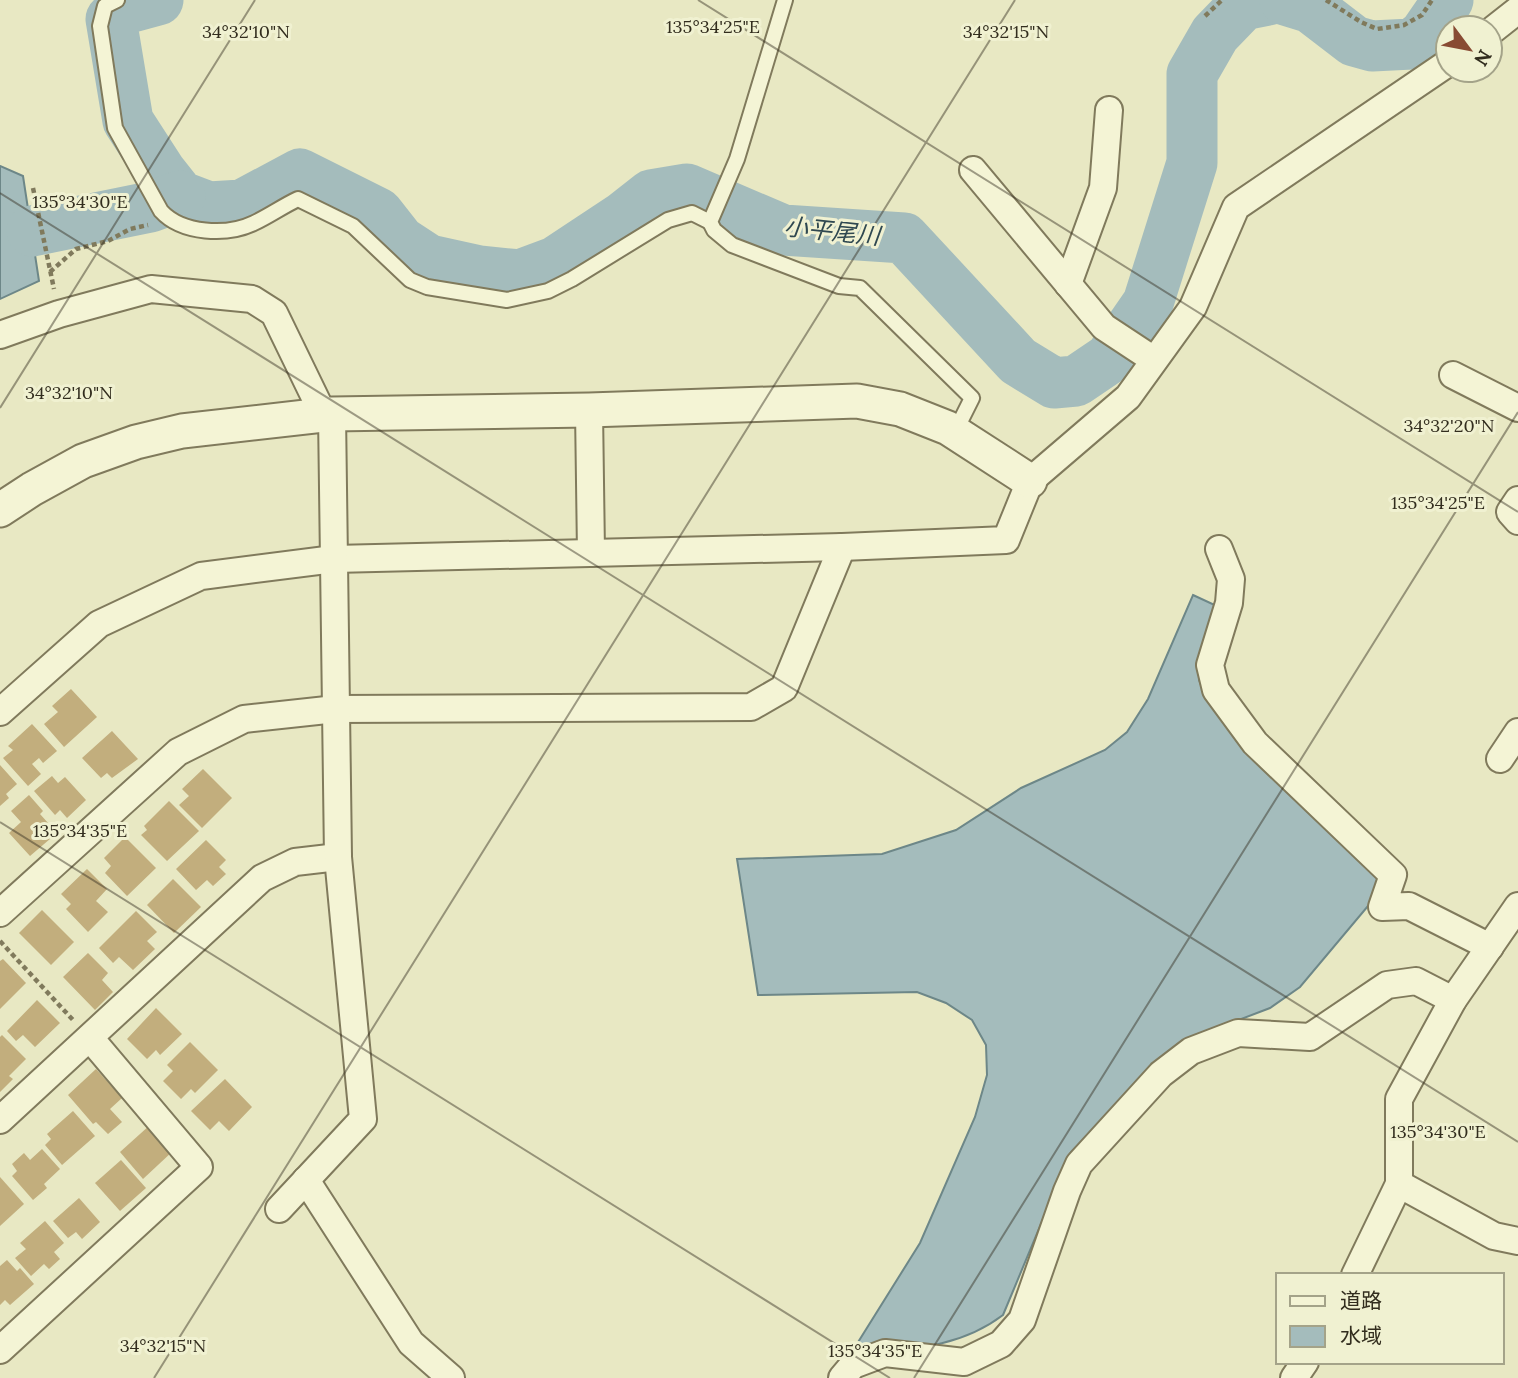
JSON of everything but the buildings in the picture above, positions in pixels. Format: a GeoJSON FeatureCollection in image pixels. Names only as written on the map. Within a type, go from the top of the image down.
{"type":"FeatureCollection","features":[{"type":"Feature","properties":{"kind":"street"},"geometry":{"type":"LineString","coordinates":[[1504,21],[1518,10]]}},
{"type":"Feature","properties":{"kind":"street"},"geometry":{"type":"LineString","coordinates":[[0,712],[99,624],[201,576],[334,559],[842,547],[1006,540],[1030,481],[1128,397],[1193,307],[1236,207],[1434,73]]}},
{"type":"Feature","properties":{"kind":"street"},"geometry":{"type":"LineString","coordinates":[[1068,284],[1104,188],[1109,110]]}},
{"type":"Feature","properties":{"kind":"street"},"geometry":{"type":"LineString","coordinates":[[973,170],[1104,327],[1153,360]]}},
{"type":"Feature","properties":{"kind":"street"},"geometry":{"type":"LineString","coordinates":[[0,335],[59,314],[151,289],[252,299],[274,313],[328,415],[334,559],[338,857],[363,1119],[279,1209]]}},
{"type":"Feature","properties":{"kind":"street"},"geometry":{"type":"LineString","coordinates":[[1454,375],[1518,408]]}},
{"type":"Feature","properties":{"kind":"street"},"geometry":{"type":"LineString","coordinates":[[0,510],[83,461],[136,442],[182,430],[328,415],[856,401],[900,409],[955,432],[1030,481]]}},
{"type":"Feature","properties":{"kind":"street"},"geometry":{"type":"LineString","coordinates":[[589,410],[591,553]]}},
{"type":"Feature","properties":{"kind":"street"},"geometry":{"type":"LineString","coordinates":[[1518,500],[1510,512],[1518,522]]}},
{"type":"Feature","properties":{"kind":"street"},"geometry":{"type":"LineString","coordinates":[[0,913],[178,752],[244,719],[336,709],[751,707],[784,688],[842,547]]}},
{"type":"Feature","properties":{"kind":"street"},"geometry":{"type":"LineString","coordinates":[[1219,549],[1231,579],[1229,603],[1210,665],[1216,690],[1255,743],[1393,875],[1382,907],[1409,906],[1490,947]]}},
{"type":"Feature","properties":{"kind":"street"},"geometry":{"type":"LineString","coordinates":[[1500,759],[1518,732]]}},
{"type":"Feature","properties":{"kind":"street"},"geometry":{"type":"LineString","coordinates":[[0,1120],[262,878],[295,862],[338,857]]}},
{"type":"Feature","properties":{"kind":"street"},"geometry":{"type":"LineString","coordinates":[[1356,1273],[1399,1184],[1399,1099],[1453,1000],[1517,911]]}},
{"type":"Feature","properties":{"kind":"street"},"geometry":{"type":"LineString","coordinates":[[842,1378],[853,1365],[885,1353],[964,1362],[1001,1344],[1022,1320],[1079,1164],[1161,1074],[1191,1051],[1238,1032],[1310,1037],[1387,985],[1416,981],[1453,1000]]}},
{"type":"Feature","properties":{"kind":"street"},"geometry":{"type":"LineString","coordinates":[[0,1350],[199,1167],[90,1038]]}},
{"type":"Feature","properties":{"kind":"street"},"geometry":{"type":"LineString","coordinates":[[306,1180],[411,1343],[451,1378]]}},
{"type":"Feature","properties":{"kind":"street"},"geometry":{"type":"LineString","coordinates":[[1399,1184],[1494,1236],[1518,1241]]}},
{"type":"Feature","properties":{"kind":"lane"},"geometry":{"type":"LineString","coordinates":[[117,0],[105,6],[100,26],[115,128],[166,216],[190,229],[227,230],[253,224],[298,200],[353,226],[410,280],[427,287],[507,300],[548,290],[572,279],[668,220],[692,213],[712,219]]}},
{"type":"Feature","properties":{"kind":"lane"},"geometry":{"type":"LineString","coordinates":[[785,0],[737,159],[712,219],[715,230],[732,244],[839,286],[860,288],[972,398],[955,432]]}},
{"type":"Feature","properties":{"kind":"path"},"geometry":{"type":"LineString","coordinates":[[1205,16],[1223,0]]}},
{"type":"Feature","properties":{"kind":"path"},"geometry":{"type":"LineString","coordinates":[[1326,0],[1377,29],[1404,25],[1422,15],[1432,0]]}},
{"type":"Feature","properties":{"kind":"path"},"geometry":{"type":"LineString","coordinates":[[33,188],[50,271],[76,250],[108,241],[130,229],[166,216]]}},
{"type":"Feature","properties":{"kind":"path"},"geometry":{"type":"LineString","coordinates":[[0,941],[90,1038]]}},
{"type":"Feature","properties":{"kind":"water"},"geometry":{"type":"Polygon","coordinates":[[[0,166],[23,176],[39,281],[0,299],[0,166]]]}},
{"type":"Feature","properties":{"kind":"water"},"geometry":{"type":"Polygon","coordinates":[[[1193,595],[1219,607],[1205,649],[1199,680],[1207,700],[1389,881],[1300,987],[1270,1008],[1236,1021],[1163,1058],[1071,1152],[1003,1315],[967,1335],[930,1346],[850,1355],[920,1243],[975,1117],[987,1075],[986,1045],[972,1020],[946,1003],[917,992],[758,995],[737,859],[882,854],[956,830],[1021,788],[1105,750],[1127,732],[1148,699],[1193,595]]]}},
{"type":"Feature","properties":{"kind":"waterway","name":"小平尾川"},"geometry":{"type":"LineString","coordinates":[[158,0],[125,9],[111,19],[128,121],[180,196],[209,207],[242,205],[300,174],[378,213],[400,241],[429,260],[479,271],[520,275],[555,262],[651,195],[687,189],[783,230],[904,238],[1018,361],[1054,383],[1076,381],[1110,358],[1148,303],[1192,163],[1192,74],[1215,34],[1243,5],[1268,0]]}},
{"type":"Feature","properties":{"kind":"waterway","name":"小平尾川"},"geometry":{"type":"LineString","coordinates":[[1285,0],[1311,8],[1354,41],[1372,46],[1412,44],[1424,35],[1448,0]]}},
{"type":"Feature","properties":{"kind":"waterway"},"geometry":{"type":"LineString","coordinates":[[32,231],[150,207],[180,196]]}}]}
